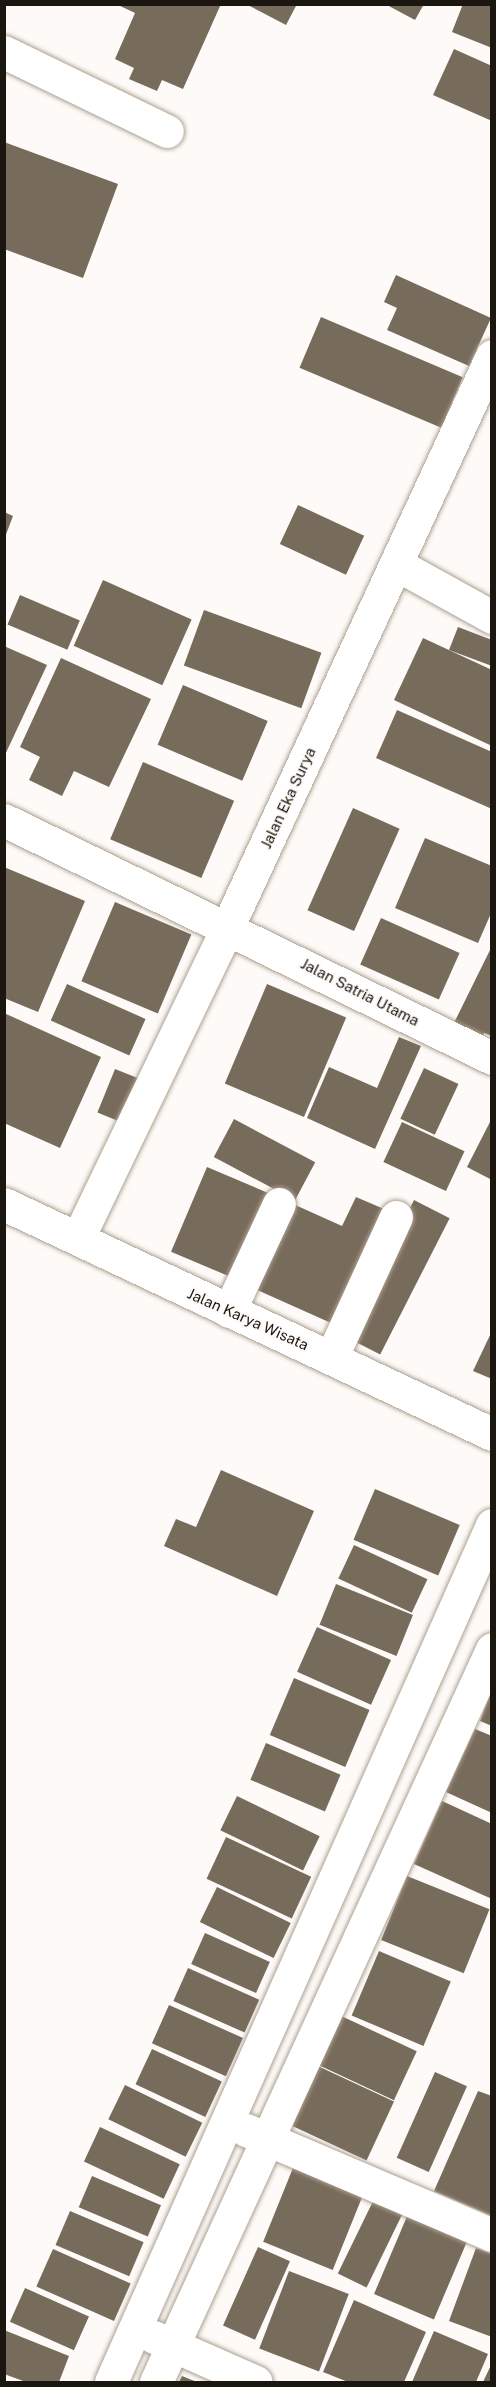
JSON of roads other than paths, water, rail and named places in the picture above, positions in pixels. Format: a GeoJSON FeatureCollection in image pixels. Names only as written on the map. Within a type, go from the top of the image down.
{"type":"FeatureCollection","features":[{"type":"Feature","properties":{"kind":"street"},"geometry":{"type":"LineString","coordinates":[[4,52],[167,131]]}},
{"type":"Feature","properties":{"kind":"street","name":"Jalan Eka Surya"},"geometry":{"type":"LineString","coordinates":[[78,1238],[228,926],[492,356]]}},
{"type":"Feature","properties":{"kind":"street"},"geometry":{"type":"LineString","coordinates":[[396,564],[492,617]]}},
{"type":"Feature","properties":{"kind":"street","name":"Jalan Satria Utama"},"geometry":{"type":"LineString","coordinates":[[4,820],[228,926],[492,1058]]}},
{"type":"Feature","properties":{"kind":"street","name":"Jalan Karya Wisata"},"geometry":{"type":"LineString","coordinates":[[4,1204],[230,1311],[332,1356],[492,1434]]}},
{"type":"Feature","properties":{"kind":"street"},"geometry":{"type":"LineString","coordinates":[[230,1311],[279,1204]]}},
{"type":"Feature","properties":{"kind":"street"},"geometry":{"type":"LineString","coordinates":[[332,1356],[396,1217]]}},
{"type":"Feature","properties":{"kind":"street"},"geometry":{"type":"LineString","coordinates":[[111,2382],[492,1525]]}},
{"type":"Feature","properties":{"kind":"street"},"geometry":{"type":"LineString","coordinates":[[156,2382],[492,1650]]}},
{"type":"Feature","properties":{"kind":"street"},"geometry":{"type":"LineString","coordinates":[[228,2122],[492,2235]]}},
{"type":"Feature","properties":{"kind":"street"},"geometry":{"type":"LineString","coordinates":[[136,2329],[256,2382]]}}]}
